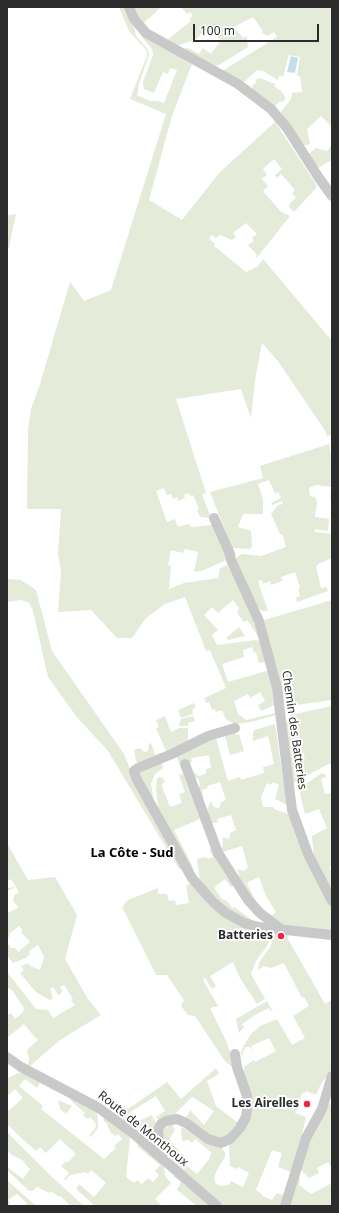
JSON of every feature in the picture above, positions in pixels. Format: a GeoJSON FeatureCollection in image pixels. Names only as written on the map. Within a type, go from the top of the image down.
{"type":"FeatureCollection","features":[{"type":"Feature","properties":{"kind":"street"},"geometry":{"type":"LineString","coordinates":[[129,7],[136,23],[146,33],[238,84],[271,109],[287,128],[318,178],[332,196]]}},
{"type":"Feature","properties":{"kind":"street","name":"Chemin des Batteries"},"geometry":{"type":"LineString","coordinates":[[214,518],[230,554],[231,560],[259,620],[277,688],[292,810],[308,854],[332,901]]}},
{"type":"Feature","properties":{"kind":"street"},"geometry":{"type":"LineString","coordinates":[[235,728],[208,736],[134,771],[136,778],[192,878],[209,898],[226,912],[244,923],[258,927],[332,935]]}},
{"type":"Feature","properties":{"kind":"street"},"geometry":{"type":"LineString","coordinates":[[185,764],[218,853],[248,900],[282,930]]}},
{"type":"Feature","properties":{"kind":"street"},"geometry":{"type":"LineString","coordinates":[[162,1159],[158,1130],[161,1124],[166,1121],[176,1119],[186,1123],[208,1139],[222,1143],[230,1139],[240,1128],[246,1117],[248,1104],[247,1096],[235,1061],[235,1054]]}},
{"type":"Feature","properties":{"kind":"street","name":"Route de Monthoux"},"geometry":{"type":"LineString","coordinates":[[7,1057],[21,1067],[99,1108],[162,1159],[216,1206]]}},
{"type":"Feature","properties":{"kind":"street"},"geometry":{"type":"LineString","coordinates":[[284,1206],[306,1138],[322,1109],[332,1076]]}},
{"type":"Feature","properties":{"kind":"green space"},"geometry":{"type":"Polygon","coordinates":[[[119,7],[125,7],[136,36],[148,50],[149,55],[139,83],[137,95],[150,101],[164,103],[177,70],[170,68],[168,74],[163,72],[154,93],[144,89],[143,82],[153,55],[152,49],[142,37],[140,32],[192,64],[172,116],[149,200],[182,220],[220,172],[275,122],[316,184],[316,188],[294,212],[289,207],[290,203],[296,198],[292,193],[295,190],[281,174],[277,178],[275,175],[282,169],[274,159],[263,169],[267,175],[262,179],[268,186],[263,191],[281,212],[290,216],[255,260],[257,255],[248,245],[254,241],[252,238],[257,234],[246,223],[233,233],[236,237],[232,240],[220,235],[216,238],[212,235],[209,238],[215,244],[214,246],[246,272],[257,267],[263,259],[332,341],[332,435],[327,436],[326,432],[278,361],[262,343],[255,380],[251,418],[241,389],[176,399],[206,493],[202,494],[211,518],[200,517],[197,510],[199,509],[193,495],[190,496],[189,493],[184,495],[185,498],[178,501],[177,497],[173,499],[171,494],[167,495],[164,488],[156,491],[167,522],[175,519],[178,527],[189,524],[191,527],[212,525],[227,556],[225,561],[201,571],[194,572],[198,552],[185,549],[183,553],[171,550],[168,565],[171,566],[169,589],[184,583],[218,578],[220,568],[227,565],[247,597],[258,636],[247,620],[244,622],[237,613],[239,608],[233,600],[218,613],[212,607],[204,615],[218,630],[212,635],[217,645],[256,640],[262,642],[266,662],[259,663],[256,652],[254,653],[252,647],[243,650],[244,657],[222,664],[228,682],[270,670],[274,705],[261,711],[258,705],[265,701],[260,692],[250,698],[248,694],[234,701],[238,714],[246,720],[276,713],[276,715],[251,722],[234,724],[226,719],[222,710],[216,712],[215,709],[212,710],[209,702],[206,703],[204,698],[226,688],[210,650],[206,651],[185,597],[165,604],[146,618],[132,638],[117,638],[91,610],[58,612],[61,572],[58,554],[61,509],[27,509],[28,430],[31,409],[40,384],[70,282],[84,301],[111,290],[166,114],[130,99],[147,56],[147,51],[129,31],[119,7]]]}},
{"type":"Feature","properties":{"kind":"green space"},"geometry":{"type":"Polygon","coordinates":[[[133,7],[161,7],[142,25],[133,7]]]}},
{"type":"Feature","properties":{"kind":"green space"},"geometry":{"type":"Polygon","coordinates":[[[181,7],[332,7],[332,127],[321,116],[307,129],[310,144],[302,146],[280,113],[291,99],[292,93],[302,92],[300,76],[297,75],[300,57],[289,55],[283,77],[280,75],[278,80],[263,71],[257,70],[245,81],[240,83],[222,71],[277,37],[274,32],[267,36],[261,32],[263,31],[253,17],[234,27],[243,38],[247,36],[248,47],[215,66],[181,49],[188,48],[199,54],[203,48],[211,54],[221,40],[206,28],[197,39],[176,46],[166,41],[191,21],[190,18],[193,16],[190,12],[187,14],[181,7]]]}},
{"type":"Feature","properties":{"kind":"green space"},"geometry":{"type":"Polygon","coordinates":[[[260,78],[275,84],[274,86],[282,92],[286,99],[282,102],[280,101],[273,108],[253,91],[252,86],[257,82],[255,80],[260,78]]]}},
{"type":"Feature","properties":{"kind":"green space"},"geometry":{"type":"Polygon","coordinates":[[[332,145],[332,160],[316,169],[308,155],[316,148],[327,151],[332,145]]]}},
{"type":"Feature","properties":{"kind":"green space"},"geometry":{"type":"Polygon","coordinates":[[[16,214],[9,247],[7,250],[7,215],[16,214]]]}},
{"type":"Feature","properties":{"kind":"green space"},"geometry":{"type":"Polygon","coordinates":[[[329,444],[332,465],[332,499],[330,499],[331,487],[316,485],[309,488],[310,496],[315,497],[317,501],[315,517],[329,519],[328,531],[315,529],[315,532],[332,534],[332,558],[318,564],[316,567],[321,588],[326,587],[328,591],[297,602],[296,597],[300,596],[298,589],[300,588],[295,572],[281,577],[282,581],[271,585],[270,581],[263,584],[262,580],[258,581],[268,611],[262,611],[256,606],[234,562],[238,556],[243,554],[261,556],[286,547],[283,535],[280,534],[271,514],[278,505],[283,504],[282,501],[272,505],[271,503],[281,498],[278,492],[275,494],[269,480],[258,484],[263,499],[263,514],[243,514],[238,527],[251,531],[252,546],[250,549],[232,548],[210,492],[263,478],[260,466],[329,444]]]}},
{"type":"Feature","properties":{"kind":"green space"},"geometry":{"type":"Polygon","coordinates":[[[7,579],[21,580],[36,590],[52,651],[124,754],[134,779],[184,868],[179,869],[108,751],[76,716],[48,677],[33,611],[29,603],[21,600],[7,602],[7,579]]]}},
{"type":"Feature","properties":{"kind":"green space"},"geometry":{"type":"Polygon","coordinates":[[[332,600],[332,700],[290,706],[290,703],[282,700],[264,620],[332,600]]]}},
{"type":"Feature","properties":{"kind":"green space"},"geometry":{"type":"Polygon","coordinates":[[[239,627],[245,636],[228,640],[226,638],[239,627]]]}},
{"type":"Feature","properties":{"kind":"green space"},"geometry":{"type":"Polygon","coordinates":[[[194,703],[196,707],[192,710],[193,714],[181,718],[178,710],[194,703]]]}},
{"type":"Feature","properties":{"kind":"green space"},"geometry":{"type":"Polygon","coordinates":[[[332,706],[332,766],[330,763],[292,784],[286,723],[291,715],[332,706]]]}},
{"type":"Feature","properties":{"kind":"green space"},"geometry":{"type":"Polygon","coordinates":[[[165,716],[171,732],[179,728],[188,728],[188,740],[197,738],[139,764],[136,761],[134,750],[140,748],[144,752],[148,751],[149,744],[151,743],[155,755],[166,751],[156,728],[159,727],[156,720],[165,716]]]}},
{"type":"Feature","properties":{"kind":"green space"},"geometry":{"type":"Polygon","coordinates":[[[193,716],[195,721],[188,723],[188,726],[179,726],[181,719],[193,716]]]}},
{"type":"Feature","properties":{"kind":"green space"},"geometry":{"type":"Polygon","coordinates":[[[275,724],[287,805],[275,799],[279,785],[273,782],[271,785],[267,783],[261,797],[263,807],[273,807],[276,810],[289,814],[332,906],[332,933],[286,928],[270,917],[276,912],[266,896],[259,877],[248,882],[247,884],[259,907],[243,886],[237,869],[244,871],[248,867],[242,846],[223,852],[222,850],[223,837],[229,839],[230,833],[236,830],[231,815],[217,819],[218,822],[210,824],[207,810],[211,801],[213,806],[217,808],[220,807],[221,802],[226,800],[220,782],[207,786],[208,788],[202,790],[204,806],[197,792],[200,784],[198,778],[194,777],[193,772],[199,776],[206,774],[206,769],[211,768],[209,755],[191,758],[192,762],[180,765],[176,755],[199,743],[235,731],[236,735],[239,734],[244,751],[230,755],[225,736],[216,738],[228,781],[240,777],[241,780],[264,773],[263,767],[274,764],[268,736],[253,741],[253,734],[254,730],[275,724]]]}},
{"type":"Feature","properties":{"kind":"green space"},"geometry":{"type":"Polygon","coordinates":[[[161,761],[163,768],[155,774],[151,784],[155,807],[138,772],[161,761]]]}},
{"type":"Feature","properties":{"kind":"green space"},"geometry":{"type":"Polygon","coordinates":[[[322,773],[327,776],[321,779],[325,794],[332,793],[332,865],[329,867],[332,873],[332,897],[314,860],[312,836],[327,828],[319,809],[305,814],[300,794],[304,785],[322,773]]]}},
{"type":"Feature","properties":{"kind":"green space"},"geometry":{"type":"Polygon","coordinates":[[[183,774],[200,819],[174,830],[192,865],[194,873],[159,813],[156,790],[157,779],[159,777],[163,778],[165,782],[162,784],[163,789],[170,807],[182,803],[179,794],[185,792],[179,775],[183,774]]]}},
{"type":"Feature","properties":{"kind":"green space"},"geometry":{"type":"Polygon","coordinates":[[[7,843],[28,880],[55,877],[77,915],[65,959],[88,999],[101,1015],[60,1040],[30,1066],[28,1065],[29,1058],[27,1050],[38,1040],[24,1024],[7,1038],[7,1016],[11,1013],[15,1019],[23,1012],[24,1008],[12,990],[9,988],[7,990],[7,972],[36,1009],[48,1010],[53,1018],[75,1005],[64,985],[60,987],[63,992],[58,995],[53,987],[50,989],[53,998],[50,1000],[36,992],[20,973],[24,970],[21,966],[28,963],[30,966],[40,970],[44,957],[38,945],[29,951],[30,954],[26,958],[13,963],[7,955],[8,944],[11,948],[15,948],[18,952],[30,942],[21,932],[23,931],[19,926],[9,934],[10,936],[7,938],[7,913],[18,908],[13,900],[15,894],[19,893],[11,879],[7,881],[7,843]]]}},
{"type":"Feature","properties":{"kind":"green space"},"geometry":{"type":"Polygon","coordinates":[[[212,848],[234,885],[231,887],[225,879],[215,887],[222,899],[227,901],[232,908],[234,907],[252,920],[269,924],[255,924],[225,908],[200,881],[197,859],[206,857],[208,859],[213,857],[209,849],[212,848]]]}},
{"type":"Feature","properties":{"kind":"green space"},"geometry":{"type":"Polygon","coordinates":[[[192,882],[250,929],[247,931],[247,934],[255,935],[258,930],[273,932],[267,946],[256,961],[251,974],[265,999],[257,1004],[240,978],[233,962],[210,976],[216,986],[212,989],[205,978],[203,980],[218,1006],[210,1008],[231,1054],[232,1067],[224,1060],[195,1016],[188,1015],[181,1006],[184,1000],[167,975],[156,975],[122,907],[128,900],[158,888],[158,894],[167,894],[169,901],[175,900],[176,905],[189,903],[186,886],[192,882]]]}},
{"type":"Feature","properties":{"kind":"green space"},"geometry":{"type":"Polygon","coordinates":[[[16,887],[7,891],[7,888],[16,887]]]}},
{"type":"Feature","properties":{"kind":"green space"},"geometry":{"type":"Polygon","coordinates":[[[276,932],[288,933],[288,939],[325,1004],[332,1000],[332,1069],[320,1086],[316,1095],[306,1091],[305,1093],[302,1093],[295,1113],[306,1117],[302,1134],[304,1135],[291,1172],[278,1167],[282,1153],[272,1150],[256,1190],[262,1194],[262,1196],[272,1200],[277,1193],[283,1195],[287,1185],[297,1176],[300,1178],[299,1185],[311,1194],[332,1183],[332,1206],[222,1206],[170,1161],[175,1154],[171,1151],[169,1154],[163,1144],[163,1130],[172,1124],[175,1130],[170,1138],[170,1141],[179,1151],[177,1158],[197,1174],[210,1158],[209,1157],[212,1153],[195,1139],[192,1143],[189,1140],[182,1141],[182,1127],[205,1143],[222,1147],[226,1155],[214,1178],[216,1184],[220,1186],[229,1185],[231,1181],[243,1187],[249,1173],[238,1167],[237,1169],[230,1166],[229,1145],[246,1126],[244,1067],[254,1060],[255,1062],[276,1051],[269,1038],[251,1046],[252,1050],[249,1047],[246,1047],[243,1051],[242,1058],[241,1052],[251,1034],[260,1026],[277,1019],[292,1045],[305,1038],[293,1016],[309,1006],[304,997],[302,998],[284,963],[271,968],[264,966],[258,970],[259,963],[270,947],[276,932]]]}},
{"type":"Feature","properties":{"kind":"green space"},"geometry":{"type":"Polygon","coordinates":[[[267,1001],[272,1010],[270,1011],[269,1008],[242,1024],[244,1027],[239,1033],[236,1019],[267,1001]]]}},
{"type":"Feature","properties":{"kind":"green space"},"geometry":{"type":"Polygon","coordinates":[[[216,1068],[219,1074],[207,1081],[216,1106],[238,1123],[224,1138],[215,1139],[186,1118],[190,1110],[204,1125],[214,1111],[192,1097],[174,1115],[160,1121],[156,1117],[165,1111],[156,1096],[130,1112],[135,1121],[129,1127],[115,1116],[167,1082],[181,1099],[216,1068]]]}},
{"type":"Feature","properties":{"kind":"green space"},"geometry":{"type":"Polygon","coordinates":[[[25,1072],[40,1081],[39,1085],[37,1088],[25,1079],[19,1086],[43,1106],[41,1109],[104,1159],[116,1148],[114,1146],[122,1139],[118,1134],[116,1136],[110,1132],[107,1124],[103,1120],[105,1117],[130,1138],[126,1177],[134,1183],[137,1180],[142,1184],[148,1178],[153,1182],[159,1175],[155,1171],[160,1165],[137,1146],[138,1144],[164,1165],[165,1176],[171,1183],[155,1199],[162,1206],[95,1206],[76,1189],[79,1184],[94,1197],[106,1183],[91,1170],[88,1174],[85,1172],[70,1175],[66,1180],[64,1179],[69,1173],[61,1166],[66,1161],[68,1162],[76,1154],[60,1139],[46,1153],[40,1147],[36,1151],[18,1135],[7,1124],[7,1112],[23,1098],[15,1089],[7,1096],[7,1079],[18,1073],[25,1072]]]}},
{"type":"Feature","properties":{"kind":"green space"},"geometry":{"type":"Polygon","coordinates":[[[71,1098],[97,1111],[98,1128],[91,1137],[89,1136],[96,1127],[95,1122],[90,1117],[88,1119],[83,1116],[85,1113],[70,1100],[71,1098]]]}},
{"type":"Feature","properties":{"kind":"green space"},"geometry":{"type":"Polygon","coordinates":[[[58,1100],[72,1106],[66,1114],[60,1109],[58,1100]]]}},
{"type":"Feature","properties":{"kind":"green space"},"geometry":{"type":"Polygon","coordinates":[[[326,1103],[332,1105],[332,1169],[329,1163],[326,1163],[317,1168],[319,1173],[309,1178],[299,1168],[305,1147],[326,1103]]]}},
{"type":"Feature","properties":{"kind":"green space"},"geometry":{"type":"Polygon","coordinates":[[[152,1115],[157,1126],[158,1149],[138,1135],[139,1121],[152,1115]]]}},
{"type":"Feature","properties":{"kind":"green space"},"geometry":{"type":"Polygon","coordinates":[[[7,1132],[52,1177],[84,1206],[71,1206],[60,1196],[59,1197],[52,1192],[49,1193],[38,1186],[32,1191],[29,1191],[7,1170],[7,1167],[23,1179],[30,1169],[22,1160],[7,1151],[7,1132]]]}},
{"type":"Feature","properties":{"kind":"green space"},"geometry":{"type":"Polygon","coordinates":[[[176,1175],[212,1206],[197,1206],[177,1190],[181,1182],[173,1176],[176,1175]]]}},
{"type":"Feature","properties":{"kind":"green space"},"geometry":{"type":"Polygon","coordinates":[[[7,1180],[36,1206],[25,1206],[27,1203],[17,1194],[9,1199],[10,1204],[7,1206],[7,1180]]]}},
{"type":"Feature","properties":{"kind":"water"},"geometry":{"type":"Polygon","coordinates":[[[291,56],[298,58],[295,73],[287,72],[291,56]]]}},
{"type":"Feature","properties":{"kind":"place","name":"Batteries"},"geometry":{"type":"Point","coordinates":[281,936]}},
{"type":"Feature","properties":{"kind":"place","name":"Les Airelles"},"geometry":{"type":"Point","coordinates":[307,1104]}},
{"type":"Feature","properties":{"kind":"district","name":"La Côte - Sud"},"geometry":{"type":"Point","coordinates":[132,853]}}]}
